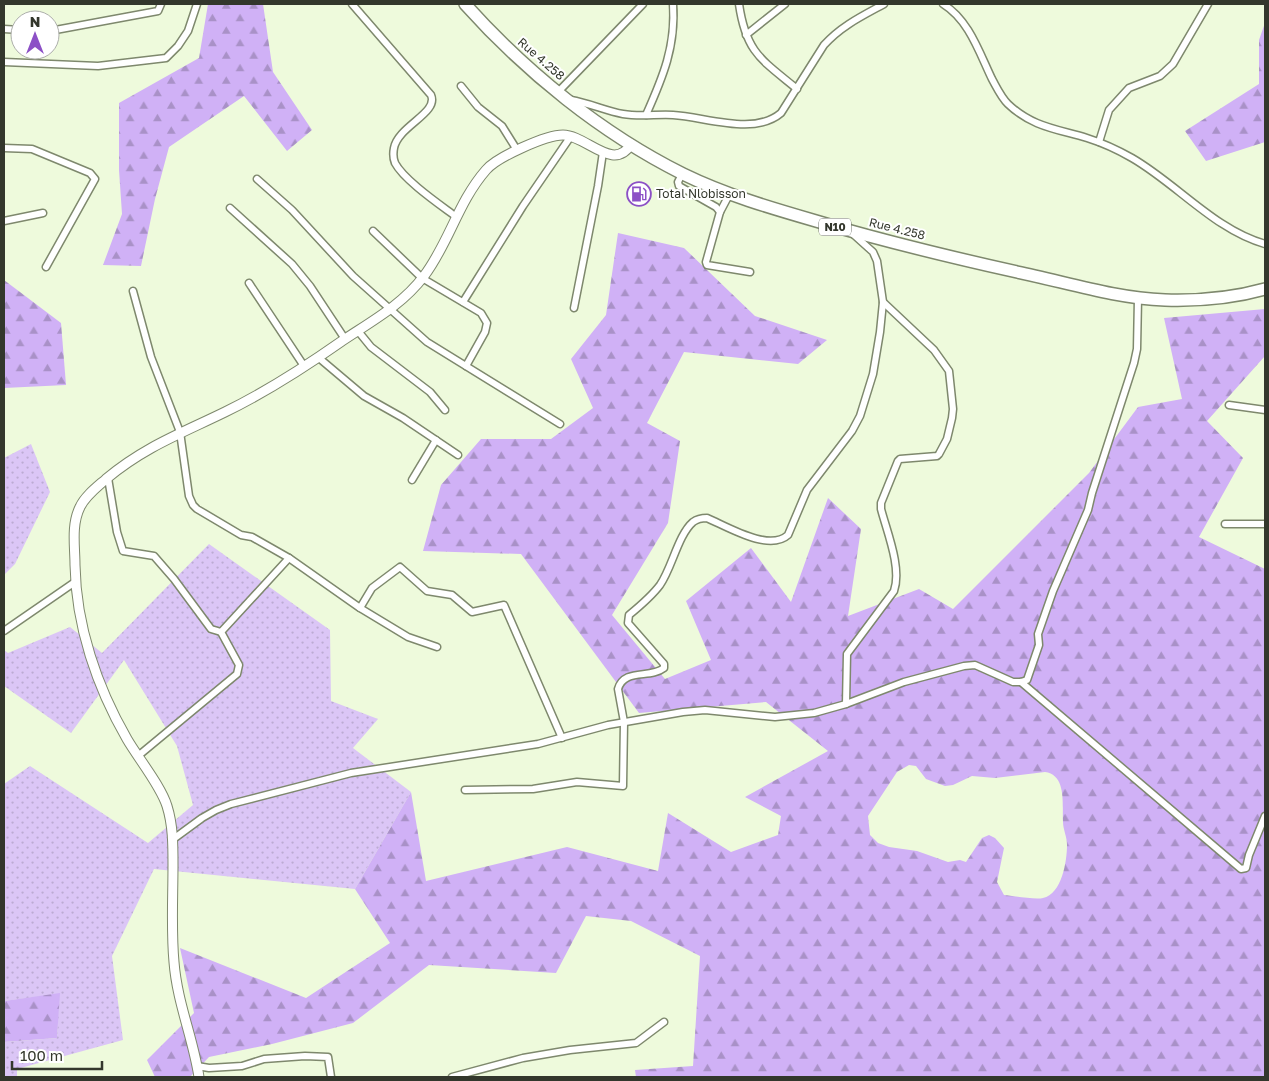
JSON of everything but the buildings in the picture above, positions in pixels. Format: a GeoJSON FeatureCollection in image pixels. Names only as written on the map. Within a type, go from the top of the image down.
{"type":"FeatureCollection","features":[{"type":"Feature","properties":{"kind":"highway","name":"Rue 4.258"},"geometry":{"type":"LineString","coordinates":[[465,4],[507,48],[562,95],[631,144],[682,174],[729,195],[850,231],[967,262],[1109,293],[1165,300],[1215,298],[1265,289]]}},
{"type":"Feature","properties":{"kind":"street"},"geometry":{"type":"LineString","coordinates":[[60,29],[158,11],[161,4]]}},
{"type":"Feature","properties":{"kind":"street"},"geometry":{"type":"LineString","coordinates":[[4,62],[98,66],[166,58],[178,46],[188,31],[197,4]]}},
{"type":"Feature","properties":{"kind":"street"},"geometry":{"type":"LineString","coordinates":[[352,4],[431,94],[432,102],[430,109],[398,136],[393,157],[400,169],[426,194],[455,216]]}},
{"type":"Feature","properties":{"kind":"street"},"geometry":{"type":"LineString","coordinates":[[643,4],[562,95],[623,114],[681,116],[740,124],[762,123],[771,120],[781,113],[831,37],[846,25],[884,4]]}},
{"type":"Feature","properties":{"kind":"street"},"geometry":{"type":"LineString","coordinates":[[646,115],[668,63],[674,17],[673,4]]}},
{"type":"Feature","properties":{"kind":"street"},"geometry":{"type":"LineString","coordinates":[[739,4],[742,25],[753,50],[760,59],[797,89]]}},
{"type":"Feature","properties":{"kind":"street"},"geometry":{"type":"LineString","coordinates":[[746,35],[785,4]]}},
{"type":"Feature","properties":{"kind":"street"},"geometry":{"type":"LineString","coordinates":[[943,4],[955,11],[965,25],[1002,96],[1022,116],[1036,124],[1099,142],[1132,158],[1225,226],[1256,242],[1265,244]]}},
{"type":"Feature","properties":{"kind":"street"},"geometry":{"type":"LineString","coordinates":[[1099,142],[1109,110],[1129,88],[1160,76],[1173,64],[1208,4]]}},
{"type":"Feature","properties":{"kind":"street"},"geometry":{"type":"LineString","coordinates":[[461,86],[478,107],[502,126],[517,150]]}},
{"type":"Feature","properties":{"kind":"street"},"geometry":{"type":"LineString","coordinates":[[198,1077],[197,1066],[176,985],[174,968],[170,816],[164,799],[126,736],[98,681],[81,619],[75,582],[76,518],[80,505],[108,478],[142,452],[248,400],[319,358],[400,302],[422,278],[439,253],[455,216],[493,163],[517,150],[549,137],[563,135],[571,136],[603,152],[618,156],[627,152],[631,144]]}},
{"type":"Feature","properties":{"kind":"street"},"geometry":{"type":"LineString","coordinates":[[463,302],[523,206],[571,136]]}},
{"type":"Feature","properties":{"kind":"street"},"geometry":{"type":"LineString","coordinates":[[4,148],[32,149],[90,173],[95,179],[46,267]]}},
{"type":"Feature","properties":{"kind":"street"},"geometry":{"type":"LineString","coordinates":[[574,308],[603,152]]}},
{"type":"Feature","properties":{"kind":"street"},"geometry":{"type":"LineString","coordinates":[[682,174],[678,182],[680,186],[716,207],[720,212]]}},
{"type":"Feature","properties":{"kind":"street"},"geometry":{"type":"LineString","coordinates":[[258,179],[292,210],[353,276],[427,342],[560,424]]}},
{"type":"Feature","properties":{"kind":"street"},"geometry":{"type":"LineString","coordinates":[[729,195],[720,212],[706,262],[707,265],[750,272]]}},
{"type":"Feature","properties":{"kind":"street"},"geometry":{"type":"LineString","coordinates":[[230,208],[292,264],[310,286],[346,339]]}},
{"type":"Feature","properties":{"kind":"street"},"geometry":{"type":"LineString","coordinates":[[4,221],[43,213]]}},
{"type":"Feature","properties":{"kind":"street"},"geometry":{"type":"LineString","coordinates":[[373,231],[422,278],[481,313],[487,323],[485,332],[466,366]]}},
{"type":"Feature","properties":{"kind":"street"},"geometry":{"type":"LineString","coordinates":[[465,790],[533,789],[577,782],[623,786],[624,722],[618,689],[623,679],[657,673],[664,668],[664,664],[628,623],[629,615],[647,600],[661,584],[683,537],[692,522],[700,518],[708,518],[768,542],[783,540],[788,535],[807,490],[852,431],[860,416],[873,374],[883,302],[877,261],[873,252],[850,231]]}},
{"type":"Feature","properties":{"kind":"street"},"geometry":{"type":"LineString","coordinates":[[249,283],[304,366]]}},
{"type":"Feature","properties":{"kind":"street"},"geometry":{"type":"LineString","coordinates":[[133,290],[151,357],[180,432],[189,496],[193,505],[241,535],[252,537],[290,558],[360,608],[408,638],[437,647]]}},
{"type":"Feature","properties":{"kind":"street"},"geometry":{"type":"LineString","coordinates":[[172,840],[216,810],[350,773],[529,745],[624,722],[683,712],[705,710],[759,716],[814,713],[846,704],[904,682],[964,666],[976,666],[1013,682],[1027,680],[1039,645],[1038,634],[1053,591],[1088,510],[1134,363],[1137,349],[1138,298]]}},
{"type":"Feature","properties":{"kind":"street"},"geometry":{"type":"LineString","coordinates":[[846,704],[847,654],[894,591],[896,585],[896,569],[881,509],[882,503],[900,459],[936,456],[939,454],[948,438],[953,409],[950,371],[934,350],[883,302]]}},
{"type":"Feature","properties":{"kind":"street"},"geometry":{"type":"LineString","coordinates":[[358,331],[371,347],[430,392],[445,410]]}},
{"type":"Feature","properties":{"kind":"street"},"geometry":{"type":"LineString","coordinates":[[319,358],[364,396],[403,418],[458,455]]}},
{"type":"Feature","properties":{"kind":"street"},"geometry":{"type":"LineString","coordinates":[[1229,405],[1265,410]]}},
{"type":"Feature","properties":{"kind":"street"},"geometry":{"type":"LineString","coordinates":[[412,480],[436,440]]}},
{"type":"Feature","properties":{"kind":"street"},"geometry":{"type":"LineString","coordinates":[[108,478],[117,532],[123,551],[154,556],[174,578],[211,629],[221,632],[238,665],[238,674],[138,756]]}},
{"type":"Feature","properties":{"kind":"street"},"geometry":{"type":"LineString","coordinates":[[1224,524],[1265,524]]}},
{"type":"Feature","properties":{"kind":"street"},"geometry":{"type":"LineString","coordinates":[[221,632],[290,558]]}},
{"type":"Feature","properties":{"kind":"street"},"geometry":{"type":"LineString","coordinates":[[360,608],[372,588],[400,567],[427,591],[452,595],[472,612],[504,606],[562,738]]}},
{"type":"Feature","properties":{"kind":"street"},"geometry":{"type":"LineString","coordinates":[[4,631],[75,582]]}},
{"type":"Feature","properties":{"kind":"street"},"geometry":{"type":"LineString","coordinates":[[1021,682],[1241,869],[1246,868],[1265,816]]}},
{"type":"Feature","properties":{"kind":"street"},"geometry":{"type":"LineString","coordinates":[[452,1077],[523,1058],[570,1050],[636,1043],[664,1022]]}},
{"type":"Feature","properties":{"kind":"street"},"geometry":{"type":"LineString","coordinates":[[197,1066],[209,1068],[242,1066],[264,1059],[328,1057],[331,1077]]}},
{"type":"Feature","properties":{"kind":"shaded area"},"geometry":{"type":"Polygon","coordinates":[[[31,444],[50,492],[15,564],[4,575],[4,458],[31,444]]]}},
{"type":"Feature","properties":{"kind":"shaded area"},"geometry":{"type":"Polygon","coordinates":[[[209,544],[330,630],[331,701],[378,719],[353,748],[411,792],[355,889],[154,869],[112,956],[123,1040],[17,1069],[17,1077],[4,1077],[4,1042],[57,1038],[59,994],[4,1001],[4,784],[30,766],[148,843],[193,805],[177,746],[124,660],[71,733],[4,686],[4,650],[8,653],[70,627],[102,653],[209,544]]]}},
{"type":"Feature","properties":{"kind":"green space"},"geometry":{"type":"Polygon","coordinates":[[[208,4],[263,4],[273,72],[312,130],[287,151],[244,96],[169,147],[155,199],[141,266],[103,265],[122,214],[119,170],[119,103],[199,58],[208,4]]]}},
{"type":"Feature","properties":{"kind":"green space"},"geometry":{"type":"Polygon","coordinates":[[[1265,23],[1265,142],[1206,161],[1185,131],[1259,84],[1259,40],[1265,23]]]}},
{"type":"Feature","properties":{"kind":"green space"},"geometry":{"type":"Polygon","coordinates":[[[618,233],[684,248],[755,316],[827,340],[798,364],[684,352],[647,423],[680,441],[668,523],[612,615],[665,679],[711,660],[686,601],[751,548],[791,602],[828,498],[861,529],[848,616],[919,589],[953,609],[1089,473],[1138,407],[1182,399],[1164,318],[1265,309],[1265,356],[1207,421],[1243,458],[1199,537],[1265,569],[1265,1077],[636,1077],[635,1070],[693,1066],[700,956],[631,921],[586,916],[556,973],[429,965],[353,1023],[272,1044],[209,1057],[190,1077],[155,1077],[147,1060],[194,1013],[180,948],[306,998],[390,943],[355,889],[411,792],[426,881],[567,847],[658,871],[668,813],[731,852],[778,835],[781,816],[745,797],[828,751],[766,702],[639,713],[521,554],[423,551],[441,485],[481,439],[551,439],[593,408],[571,359],[606,315],[618,233]],[[909,765],[897,772],[868,816],[870,835],[878,843],[889,847],[917,851],[948,862],[960,860],[966,862],[982,838],[989,835],[995,838],[1004,848],[997,882],[1004,895],[1043,898],[1055,890],[1062,876],[1067,845],[1063,825],[1062,792],[1057,779],[1052,774],[1045,772],[995,778],[972,776],[953,785],[945,786],[926,779],[916,766],[909,765]]]}},
{"type":"Feature","properties":{"kind":"green space"},"geometry":{"type":"Polygon","coordinates":[[[4,280],[61,323],[66,385],[4,388],[4,280]]]}},
{"type":"Feature","properties":{"kind":"green space"},"geometry":{"type":"Polygon","coordinates":[[[60,993],[57,1038],[4,1042],[4,1001],[60,993]]]}},
{"type":"Feature","properties":{"kind":"place","name":"Total Nlobisson"},"geometry":{"type":"Point","coordinates":[639,194]}}]}
